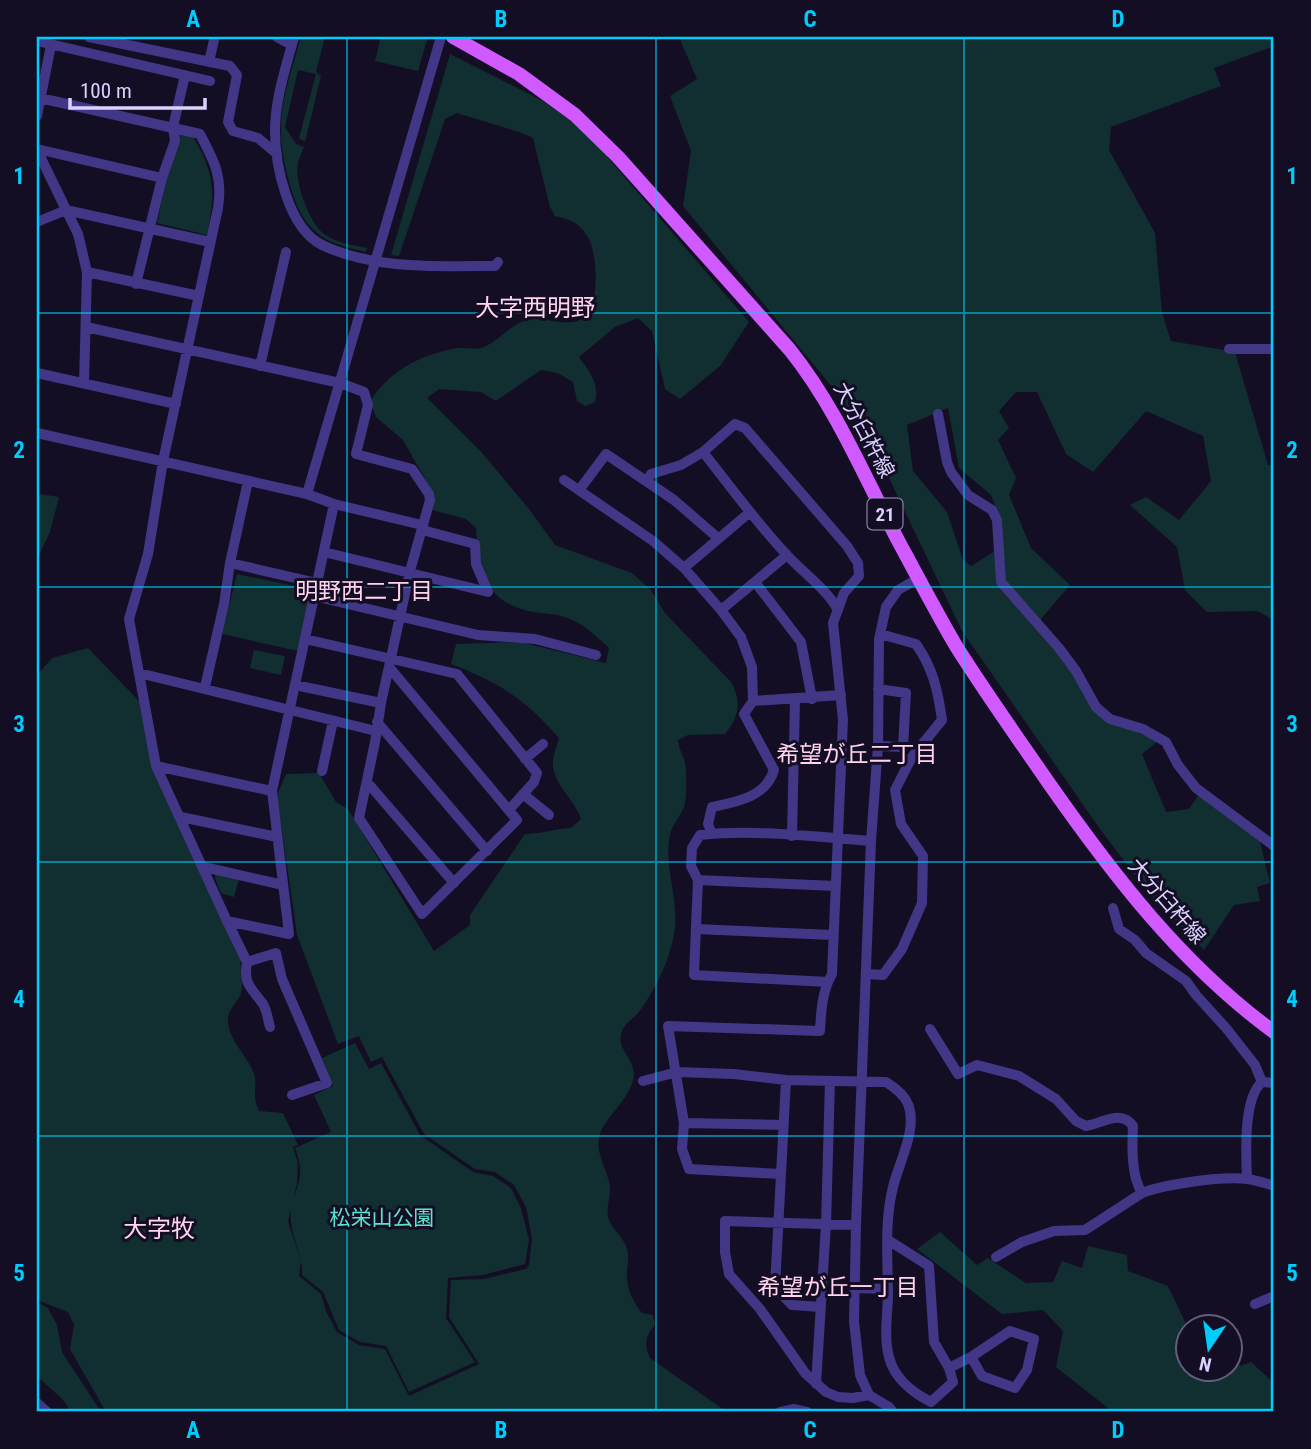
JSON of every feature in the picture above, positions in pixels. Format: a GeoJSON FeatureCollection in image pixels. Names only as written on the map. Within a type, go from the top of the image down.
{"type":"FeatureCollection","features":[{"type":"Feature","properties":{"kind":"main road","name":"大分臼杵線"},"geometry":{"type":"LineString","coordinates":[[453,37],[519,74],[575,115],[618,157],[790,350],[841,423],[954,643],[988,696],[1115,875],[1205,975],[1274,1032]]}},
{"type":"Feature","properties":{"kind":"street"},"geometry":{"type":"LineString","coordinates":[[89,37],[230,66],[237,75],[228,122],[233,131],[258,138],[277,154]]}},
{"type":"Feature","properties":{"kind":"street"},"geometry":{"type":"LineString","coordinates":[[277,37],[293,41],[276,116],[277,154],[290,207],[305,231],[321,244],[375,262],[495,266],[498,262]]}},
{"type":"Feature","properties":{"kind":"street"},"geometry":{"type":"LineString","coordinates":[[307,494],[441,37]]}},
{"type":"Feature","properties":{"kind":"street"},"geometry":{"type":"LineString","coordinates":[[209,62],[214,40]]}},
{"type":"Feature","properties":{"kind":"street"},"geometry":{"type":"LineString","coordinates":[[37,41],[210,81]]}},
{"type":"Feature","properties":{"kind":"street"},"geometry":{"type":"LineString","coordinates":[[37,116],[51,45]]}},
{"type":"Feature","properties":{"kind":"street"},"geometry":{"type":"LineString","coordinates":[[136,284],[162,178],[175,141],[173,127],[185,75]]}},
{"type":"Feature","properties":{"kind":"street"},"geometry":{"type":"LineString","coordinates":[[40,98],[200,134],[218,170],[220,196],[211,242],[163,461],[148,554],[129,620],[156,766],[247,962],[246,980],[251,991],[264,1006],[270,1027]]}},
{"type":"Feature","properties":{"kind":"street"},"geometry":{"type":"LineString","coordinates":[[37,149],[162,178]]}},
{"type":"Feature","properties":{"kind":"street"},"geometry":{"type":"LineString","coordinates":[[37,149],[78,234],[87,272],[84,383]]}},
{"type":"Feature","properties":{"kind":"street"},"geometry":{"type":"LineString","coordinates":[[37,222],[66,210],[211,242]]}},
{"type":"Feature","properties":{"kind":"street"},"geometry":{"type":"LineString","coordinates":[[260,366],[286,252]]}},
{"type":"Feature","properties":{"kind":"street"},"geometry":{"type":"LineString","coordinates":[[87,272],[199,296]]}},
{"type":"Feature","properties":{"kind":"street"},"geometry":{"type":"LineString","coordinates":[[86,327],[340,383],[364,392],[368,405],[356,454],[412,469],[429,494],[430,500],[410,571],[376,726],[359,818],[422,914],[517,820],[390,663]]}},
{"type":"Feature","properties":{"kind":"street"},"geometry":{"type":"LineString","coordinates":[[1229,349],[1274,348]]}},
{"type":"Feature","properties":{"kind":"street"},"geometry":{"type":"LineString","coordinates":[[37,373],[176,404]]}},
{"type":"Feature","properties":{"kind":"street"},"geometry":{"type":"LineString","coordinates":[[938,414],[951,472],[968,495],[992,510],[997,520],[1001,582],[1065,656],[1096,707],[1110,719],[1143,729],[1166,742],[1178,765],[1196,788],[1274,846]]}},
{"type":"Feature","properties":{"kind":"street"},"geometry":{"type":"LineString","coordinates":[[647,481],[651,474],[681,465],[703,452],[735,424],[745,428],[839,536],[858,563],[859,576],[844,593],[833,623],[843,720],[832,974],[821,1013],[820,1031],[668,1026],[684,1123],[682,1149],[689,1169],[780,1174]]}},
{"type":"Feature","properties":{"kind":"street"},"geometry":{"type":"LineString","coordinates":[[37,433],[307,494],[334,504],[422,525],[426,531],[475,544],[476,564],[488,592],[324,552]]}},
{"type":"Feature","properties":{"kind":"street"},"geometry":{"type":"LineString","coordinates":[[703,452],[786,555],[832,599],[838,610]]}},
{"type":"Feature","properties":{"kind":"street"},"geometry":{"type":"LineString","coordinates":[[580,489],[606,454],[683,507],[719,538]]}},
{"type":"Feature","properties":{"kind":"street"},"geometry":{"type":"LineString","coordinates":[[564,480],[653,541],[684,568],[741,637],[752,667],[753,701],[744,714],[774,770],[771,781],[752,797],[712,807],[709,824],[712,834]]}},
{"type":"Feature","properties":{"kind":"street"},"geometry":{"type":"LineString","coordinates":[[205,688],[248,481]]}},
{"type":"Feature","properties":{"kind":"street"},"geometry":{"type":"LineString","coordinates":[[227,921],[289,934],[272,791],[334,504]]}},
{"type":"Feature","properties":{"kind":"street"},"geometry":{"type":"LineString","coordinates":[[684,568],[750,512]]}},
{"type":"Feature","properties":{"kind":"street"},"geometry":{"type":"LineString","coordinates":[[721,610],[786,555]]}},
{"type":"Feature","properties":{"kind":"street"},"geometry":{"type":"LineString","coordinates":[[230,563],[317,583]]}},
{"type":"Feature","properties":{"kind":"street"},"geometry":{"type":"LineString","coordinates":[[893,1412],[869,1395],[860,1375],[854,1321],[854,1288],[871,841],[878,746],[880,634],[886,607],[898,590],[919,578]]}},
{"type":"Feature","properties":{"kind":"street"},"geometry":{"type":"LineString","coordinates":[[755,582],[800,642],[812,699]]}},
{"type":"Feature","properties":{"kind":"street"},"geometry":{"type":"LineString","coordinates":[[314,596],[478,635],[535,639],[596,655]]}},
{"type":"Feature","properties":{"kind":"street"},"geometry":{"type":"LineString","coordinates":[[867,974],[883,975],[902,949],[922,903],[923,856],[901,824],[894,790],[912,757],[942,720],[932,671],[916,643],[880,634]]}},
{"type":"Feature","properties":{"kind":"street"},"geometry":{"type":"LineString","coordinates":[[305,639],[390,663],[457,674],[537,773],[534,782],[509,810]]}},
{"type":"Feature","properties":{"kind":"street"},"geometry":{"type":"LineString","coordinates":[[139,673],[290,708],[292,712],[333,721],[376,726],[487,851]]}},
{"type":"Feature","properties":{"kind":"street"},"geometry":{"type":"LineString","coordinates":[[295,685],[381,704]]}},
{"type":"Feature","properties":{"kind":"street"},"geometry":{"type":"LineString","coordinates":[[878,689],[906,693],[903,747],[878,746]]}},
{"type":"Feature","properties":{"kind":"street"},"geometry":{"type":"LineString","coordinates":[[753,701],[841,695]]}},
{"type":"Feature","properties":{"kind":"street"},"geometry":{"type":"LineString","coordinates":[[792,836],[795,700]]}},
{"type":"Feature","properties":{"kind":"street"},"geometry":{"type":"LineString","coordinates":[[322,771],[333,721]]}},
{"type":"Feature","properties":{"kind":"street"},"geometry":{"type":"LineString","coordinates":[[525,758],[542,744]]}},
{"type":"Feature","properties":{"kind":"street"},"geometry":{"type":"LineString","coordinates":[[156,766],[272,791]]}},
{"type":"Feature","properties":{"kind":"street"},"geometry":{"type":"LineString","coordinates":[[367,782],[454,883]]}},
{"type":"Feature","properties":{"kind":"street"},"geometry":{"type":"LineString","coordinates":[[523,794],[549,816]]}},
{"type":"Feature","properties":{"kind":"street"},"geometry":{"type":"LineString","coordinates":[[181,817],[277,837]]}},
{"type":"Feature","properties":{"kind":"street"},"geometry":{"type":"LineString","coordinates":[[828,982],[694,975],[698,880],[691,866],[692,848],[700,835],[712,834],[871,841]]}},
{"type":"Feature","properties":{"kind":"street"},"geometry":{"type":"LineString","coordinates":[[204,867],[283,885]]}},
{"type":"Feature","properties":{"kind":"street"},"geometry":{"type":"LineString","coordinates":[[698,880],[835,886]]}},
{"type":"Feature","properties":{"kind":"street"},"geometry":{"type":"LineString","coordinates":[[1113,908],[1119,929],[1135,940],[1146,953],[1186,981],[1234,1037],[1255,1065],[1262,1082]]}},
{"type":"Feature","properties":{"kind":"street"},"geometry":{"type":"LineString","coordinates":[[696,929],[834,935]]}},
{"type":"Feature","properties":{"kind":"street"},"geometry":{"type":"LineString","coordinates":[[247,962],[276,953],[282,979],[327,1083],[292,1095]]}},
{"type":"Feature","properties":{"kind":"street"},"geometry":{"type":"LineString","coordinates":[[930,1029],[958,1074],[977,1065],[1019,1076],[1056,1099],[1076,1121],[1086,1126],[1117,1116],[1128,1119],[1133,1126],[1137,1185],[1142,1193]]}},
{"type":"Feature","properties":{"kind":"street"},"geometry":{"type":"LineString","coordinates":[[643,1081],[677,1072],[734,1073],[786,1080],[886,1082],[897,1089],[908,1104],[911,1121],[889,1203],[888,1240],[888,1289],[889,1357],[899,1378],[917,1395],[931,1402],[953,1382],[949,1367],[934,1342],[929,1266],[888,1240]]}},
{"type":"Feature","properties":{"kind":"street"},"geometry":{"type":"LineString","coordinates":[[786,1080],[775,1287],[792,1306],[821,1307]]}},
{"type":"Feature","properties":{"kind":"street"},"geometry":{"type":"LineString","coordinates":[[816,1384],[830,1081]]}},
{"type":"Feature","properties":{"kind":"street"},"geometry":{"type":"LineString","coordinates":[[1247,1179],[1248,1119],[1255,1088],[1262,1082],[1274,1083]]}},
{"type":"Feature","properties":{"kind":"street"},"geometry":{"type":"LineString","coordinates":[[684,1123],[783,1125]]}},
{"type":"Feature","properties":{"kind":"street"},"geometry":{"type":"LineString","coordinates":[[996,1257],[1022,1242],[1054,1231],[1085,1230],[1142,1193],[1202,1182],[1247,1179],[1274,1186]]}},
{"type":"Feature","properties":{"kind":"street"},"geometry":{"type":"LineString","coordinates":[[856,1225],[725,1221],[725,1252],[729,1274],[753,1300],[816,1384],[838,1397],[869,1395]]}},
{"type":"Feature","properties":{"kind":"street"},"geometry":{"type":"LineString","coordinates":[[854,1288],[888,1289]]}},
{"type":"Feature","properties":{"kind":"street"},"geometry":{"type":"LineString","coordinates":[[1255,1304],[1274,1296]]}},
{"type":"Feature","properties":{"kind":"street"},"geometry":{"type":"LineString","coordinates":[[949,1367],[971,1357],[1010,1331],[1034,1339],[1027,1370],[1015,1388],[982,1376],[971,1357]]}},
{"type":"Feature","properties":{"kind":"street"},"geometry":{"type":"LineString","coordinates":[[37,1403],[47,1412]]}},
{"type":"Feature","properties":{"kind":"street"},"geometry":{"type":"LineString","coordinates":[[780,1412],[793,1409],[807,1412]]}},
{"type":"Feature","properties":{"kind":"green space"},"geometry":{"type":"Polygon","coordinates":[[[301,37],[325,37],[316,72],[321,76],[305,142],[299,138],[316,74],[298,70],[285,127],[296,144],[304,147],[297,171],[301,190],[318,229],[339,242],[367,248],[366,252],[333,243],[311,228],[303,217],[290,185],[282,144],[282,110],[301,37]]]}},
{"type":"Feature","properties":{"kind":"green space"},"geometry":{"type":"Polygon","coordinates":[[[371,37],[420,37],[427,40],[418,71],[375,61],[380,40],[371,37]]]}},
{"type":"Feature","properties":{"kind":"green space"},"geometry":{"type":"Polygon","coordinates":[[[679,37],[1274,37],[1274,46],[1214,68],[1221,86],[1111,127],[1109,150],[1155,233],[1162,313],[1171,341],[1235,352],[1268,465],[1274,465],[1274,620],[1257,611],[1207,612],[1185,590],[1177,547],[1130,505],[1146,497],[1179,520],[1211,481],[1203,436],[1146,411],[1093,472],[1066,454],[1037,392],[1016,392],[999,411],[1009,428],[998,440],[1016,478],[1009,495],[1031,548],[1070,585],[1040,620],[1004,579],[1000,518],[991,495],[959,468],[948,408],[907,425],[913,471],[947,512],[963,560],[971,566],[995,551],[1000,585],[1057,649],[1110,721],[1158,741],[1142,754],[1166,812],[1189,809],[1200,793],[1259,838],[1270,883],[1257,887],[1260,901],[1234,905],[1204,950],[1150,895],[1100,829],[962,631],[879,457],[842,399],[683,206],[691,151],[670,96],[697,79],[679,37]]]}},
{"type":"Feature","properties":{"kind":"green space"},"geometry":{"type":"Polygon","coordinates":[[[450,54],[543,101],[586,132],[749,322],[720,366],[680,399],[665,389],[652,331],[638,318],[615,327],[579,357],[593,378],[596,389],[595,402],[585,406],[577,401],[573,382],[558,373],[541,370],[496,401],[481,392],[439,389],[427,398],[483,454],[555,545],[632,573],[651,590],[665,613],[731,682],[737,696],[736,715],[725,734],[688,735],[678,740],[685,763],[686,790],[684,807],[671,830],[668,852],[675,911],[674,935],[656,985],[621,1034],[620,1040],[634,1075],[629,1091],[603,1127],[599,1141],[600,1154],[610,1186],[608,1218],[627,1249],[627,1282],[630,1293],[642,1313],[653,1315],[655,1325],[646,1341],[650,1358],[727,1412],[106,1412],[70,1349],[74,1325],[68,1312],[37,1300],[37,675],[52,658],[88,648],[139,701],[152,768],[241,958],[241,992],[229,1013],[229,1027],[254,1074],[255,1100],[259,1111],[283,1113],[298,1145],[293,1147],[298,1163],[297,1184],[288,1221],[301,1261],[299,1276],[321,1294],[337,1332],[359,1345],[385,1349],[409,1396],[479,1364],[449,1317],[451,1280],[484,1279],[526,1269],[529,1265],[532,1238],[526,1207],[514,1185],[495,1172],[475,1169],[424,1134],[382,1057],[371,1062],[359,1036],[338,1044],[297,935],[277,795],[286,774],[319,773],[336,802],[348,809],[434,951],[470,925],[470,915],[525,834],[571,828],[581,819],[554,772],[553,759],[559,738],[534,712],[510,693],[451,664],[456,644],[520,642],[606,663],[609,648],[575,622],[513,606],[492,590],[482,569],[476,528],[466,519],[432,510],[432,491],[403,440],[376,417],[370,402],[377,391],[395,374],[427,356],[452,349],[484,347],[514,326],[531,319],[568,323],[582,319],[588,313],[595,291],[595,265],[590,242],[580,227],[555,216],[550,207],[533,138],[457,113],[445,119],[399,256],[391,255],[450,54]]]}},
{"type":"Feature","properties":{"kind":"green space"},"geometry":{"type":"Polygon","coordinates":[[[179,133],[192,135],[209,172],[212,207],[207,235],[157,223],[179,133]]]}},
{"type":"Feature","properties":{"kind":"green space"},"geometry":{"type":"Polygon","coordinates":[[[40,494],[59,497],[50,532],[37,559],[37,499],[40,494]]]}},
{"type":"Feature","properties":{"kind":"green space"},"geometry":{"type":"Polygon","coordinates":[[[237,574],[309,589],[312,592],[298,651],[222,634],[237,574]]]}},
{"type":"Feature","properties":{"kind":"green space"},"geometry":{"type":"Polygon","coordinates":[[[254,650],[285,656],[281,675],[250,668],[254,650]]]}},
{"type":"Feature","properties":{"kind":"green space"},"geometry":{"type":"Polygon","coordinates":[[[216,873],[239,879],[234,897],[221,893],[215,878],[216,873]]]}},
{"type":"Feature","properties":{"kind":"green space","name":"松栄山公園"},"geometry":{"type":"Polygon","coordinates":[[[355,1043],[369,1069],[381,1063],[420,1135],[473,1172],[493,1176],[511,1188],[521,1208],[529,1240],[525,1264],[483,1275],[448,1278],[446,1318],[475,1362],[409,1392],[386,1346],[360,1342],[339,1330],[323,1292],[302,1275],[291,1222],[292,1204],[300,1171],[295,1148],[331,1132],[314,1095],[333,1086],[322,1058],[355,1043]]]}},
{"type":"Feature","properties":{"kind":"green space"},"geometry":{"type":"Polygon","coordinates":[[[940,1232],[977,1265],[988,1258],[1026,1283],[1053,1282],[1062,1261],[1082,1268],[1088,1246],[1127,1255],[1128,1271],[1168,1286],[1180,1312],[1174,1312],[1174,1382],[1244,1382],[1244,1365],[1251,1362],[1274,1383],[1274,1412],[1113,1412],[1056,1367],[1063,1331],[1043,1310],[1002,1314],[917,1249],[940,1232]]]}},
{"type":"Feature","properties":{"kind":"green space"},"geometry":{"type":"Polygon","coordinates":[[[37,1302],[48,1308],[57,1325],[62,1352],[101,1412],[72,1412],[37,1376],[37,1302]]]}},
{"type":"Feature","properties":{"kind":"district","name":"大字西明野"},"geometry":{"type":"Point","coordinates":[535,308]}},
{"type":"Feature","properties":{"kind":"district","name":"明野西二丁目"},"geometry":{"type":"Point","coordinates":[364,591]}},
{"type":"Feature","properties":{"kind":"district","name":"希望が丘二丁目"},"geometry":{"type":"Point","coordinates":[857,754]}},
{"type":"Feature","properties":{"kind":"district","name":"大字牧"},"geometry":{"type":"Point","coordinates":[159,1229]}},
{"type":"Feature","properties":{"kind":"district","name":"希望が丘一丁目"},"geometry":{"type":"Point","coordinates":[838,1287]}}]}
